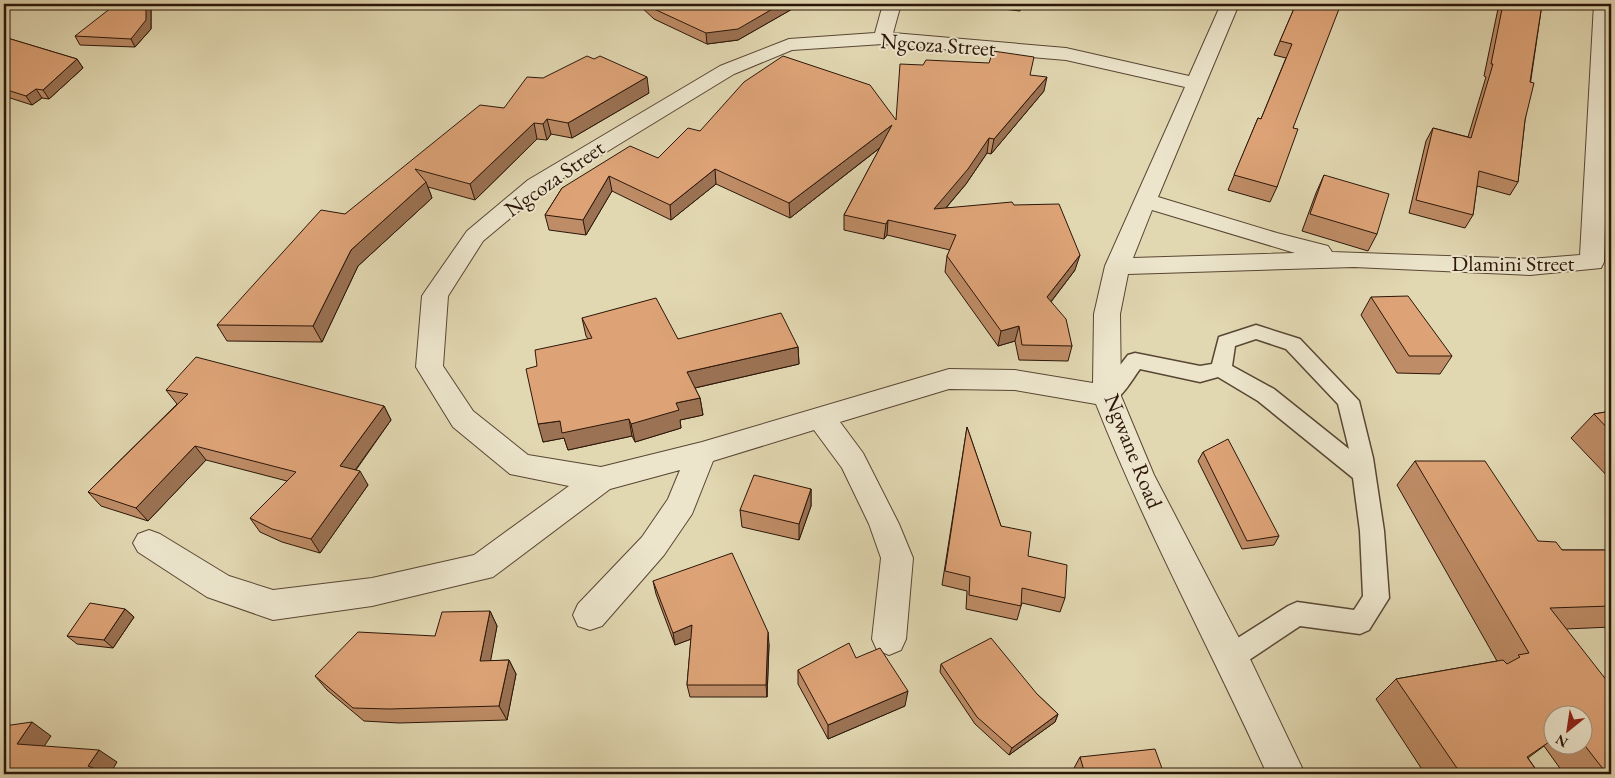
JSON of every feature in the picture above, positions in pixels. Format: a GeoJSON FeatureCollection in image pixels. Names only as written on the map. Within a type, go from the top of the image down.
{"type":"FeatureCollection","features":[{"type":"Feature","properties":{"kind":"street"},"geometry":{"type":"LineString","coordinates":[[883,38],[892,4]]}},
{"type":"Feature","properties":{"kind":"street","name":"Ngwane Road"},"geometry":{"type":"LineString","coordinates":[[1230,4],[1117,266],[1107,314],[1107,396],[1139,475],[1286,774]]}},
{"type":"Feature","properties":{"kind":"street","name":"Dlamini Street"},"geometry":{"type":"LineString","coordinates":[[1117,266],[1354,260],[1530,267],[1592,262],[1603,4]]}},
{"type":"Feature","properties":{"kind":"street","name":"Ngcoza Street"},"geometry":{"type":"LineString","coordinates":[[1107,396],[1015,380],[949,379],[702,453],[601,479],[520,466],[463,419],[429,367],[435,296],[475,236],[536,185],[727,70],[789,46],[883,38],[1066,54],[1195,83]]}},
{"type":"Feature","properties":{"kind":"street","name":"Dlamini Street"},"geometry":{"type":"LineString","coordinates":[[1146,201],[1274,240],[1354,260]]}},
{"type":"Feature","properties":{"kind":"street"},"geometry":{"type":"LineString","coordinates":[[821,418],[853,461],[884,524],[897,558],[891,598],[889,639]]}},
{"type":"Feature","properties":{"kind":"street"},"geometry":{"type":"LineString","coordinates":[[590,615],[653,546],[681,505],[702,453]]}},
{"type":"Feature","properties":{"kind":"street"},"geometry":{"type":"LineString","coordinates":[[149,543],[219,587],[273,605],[372,592],[482,567],[601,479]]}},
{"type":"Feature","properties":{"kind":"lane"},"geometry":{"type":"LineString","coordinates":[[1221,369],[1226,342],[1256,332],[1293,344],[1348,401],[1364,474],[1372,531],[1376,598],[1360,622],[1297,614],[1230,657]]}},
{"type":"Feature","properties":{"kind":"lane"},"geometry":{"type":"LineString","coordinates":[[1107,396],[1135,360],[1200,374],[1221,369],[1266,395],[1364,474]]}},
{"type":"Feature","properties":{"kind":"building"},"geometry":{"type":"Polygon","coordinates":[[[116,4],[146,4],[146,20],[131,39],[75,36],[116,4]]]}},
{"type":"Feature","properties":{"kind":"building"},"geometry":{"type":"Polygon","coordinates":[[[648,4],[781,4],[738,29],[706,33],[652,8],[648,4]]]}},
{"type":"Feature","properties":{"kind":"building"},"geometry":{"type":"Polygon","coordinates":[[[1296,4],[1338,4],[1337,8],[1339,9],[1293,128],[1298,129],[1277,187],[1234,175],[1258,118],[1261,119],[1292,44],[1280,41],[1296,4]]]}},
{"type":"Feature","properties":{"kind":"building"},"geometry":{"type":"Polygon","coordinates":[[[1503,4],[1542,4],[1530,82],[1534,83],[1525,120],[1518,182],[1479,171],[1473,215],[1416,200],[1433,128],[1471,138],[1493,64],[1491,64],[1503,4]]]}},
{"type":"Feature","properties":{"kind":"building"},"geometry":{"type":"Polygon","coordinates":[[[4,37],[77,59],[43,90],[36,89],[26,96],[4,89],[4,37]]]}},
{"type":"Feature","properties":{"kind":"building"},"geometry":{"type":"Polygon","coordinates":[[[993,51],[1034,57],[1030,75],[1047,77],[994,139],[989,138],[968,169],[934,209],[1012,202],[1014,205],[1059,204],[1080,255],[1047,297],[1066,319],[1072,346],[1022,345],[1019,326],[1001,331],[947,256],[956,235],[888,220],[886,224],[844,215],[892,125],[789,203],[715,169],[670,205],[609,176],[583,220],[545,215],[562,188],[630,146],[658,158],[688,128],[700,131],[744,82],[783,56],[870,85],[896,120],[900,64],[923,65],[926,60],[989,63],[993,51]]]}},
{"type":"Feature","properties":{"kind":"building"},"geometry":{"type":"Polygon","coordinates":[[[587,56],[594,59],[600,56],[647,77],[568,123],[547,119],[543,124],[534,123],[470,184],[415,169],[426,182],[351,250],[313,326],[217,325],[321,210],[345,214],[480,105],[504,108],[527,77],[543,78],[587,56]]]}},
{"type":"Feature","properties":{"kind":"building"},"geometry":{"type":"Polygon","coordinates":[[[1324,175],[1389,194],[1377,234],[1310,214],[1324,175]]]}},
{"type":"Feature","properties":{"kind":"building"},"geometry":{"type":"Polygon","coordinates":[[[1408,296],[1452,356],[1409,356],[1371,297],[1408,296]]]}},
{"type":"Feature","properties":{"kind":"building"},"geometry":{"type":"Polygon","coordinates":[[[656,298],[678,339],[781,313],[798,347],[687,372],[700,398],[676,403],[679,410],[631,424],[629,419],[562,433],[560,421],[538,424],[526,369],[537,366],[535,350],[592,338],[582,318],[656,298]]]}},
{"type":"Feature","properties":{"kind":"building"},"geometry":{"type":"Polygon","coordinates":[[[196,357],[384,406],[340,466],[360,471],[311,539],[272,529],[250,518],[296,472],[195,446],[136,508],[88,492],[188,394],[166,390],[196,357]]]}},
{"type":"Feature","properties":{"kind":"building"},"geometry":{"type":"Polygon","coordinates":[[[1611,411],[1611,432],[1594,414],[1611,411]]]}},
{"type":"Feature","properties":{"kind":"building"},"geometry":{"type":"Polygon","coordinates":[[[967,427],[1001,526],[1031,532],[1028,556],[1067,565],[1065,598],[1022,588],[1021,606],[969,595],[970,577],[945,571],[967,427]]]}},
{"type":"Feature","properties":{"kind":"building"},"geometry":{"type":"Polygon","coordinates":[[[1228,439],[1279,536],[1247,541],[1203,452],[1228,439]]]}},
{"type":"Feature","properties":{"kind":"building"},"geometry":{"type":"Polygon","coordinates":[[[1415,461],[1485,461],[1538,541],[1556,542],[1562,550],[1611,550],[1611,606],[1550,608],[1611,686],[1611,774],[1607,774],[1592,755],[1592,706],[1542,706],[1542,747],[1527,757],[1539,774],[1461,774],[1396,679],[1503,660],[1507,664],[1520,657],[1518,655],[1529,653],[1415,461]]]}},
{"type":"Feature","properties":{"kind":"building"},"geometry":{"type":"Polygon","coordinates":[[[754,475],[811,489],[799,524],[740,510],[754,475]]]}},
{"type":"Feature","properties":{"kind":"building"},"geometry":{"type":"Polygon","coordinates":[[[732,553],[768,632],[766,685],[687,685],[692,625],[673,633],[653,581],[732,553]]]}},
{"type":"Feature","properties":{"kind":"building"},"geometry":{"type":"Polygon","coordinates":[[[90,603],[125,609],[104,640],[67,636],[90,603]]]}},
{"type":"Feature","properties":{"kind":"building"},"geometry":{"type":"Polygon","coordinates":[[[490,611],[480,661],[509,660],[499,706],[353,708],[315,676],[358,632],[435,636],[442,612],[490,611]]]}},
{"type":"Feature","properties":{"kind":"building"},"geometry":{"type":"Polygon","coordinates":[[[991,638],[1037,694],[1058,714],[1012,748],[977,717],[941,664],[991,638]]]}},
{"type":"Feature","properties":{"kind":"building"},"geometry":{"type":"Polygon","coordinates":[[[849,643],[856,658],[880,648],[908,691],[828,725],[798,670],[849,643]]]}},
{"type":"Feature","properties":{"kind":"building"},"geometry":{"type":"Polygon","coordinates":[[[32,722],[17,744],[99,750],[88,766],[109,774],[4,774],[4,726],[32,722]]]}},
{"type":"Feature","properties":{"kind":"building"},"geometry":{"type":"Polygon","coordinates":[[[1155,749],[1164,774],[1085,774],[1080,757],[1155,749]]]}},
{"type":"Feature","properties":{"kind":"building"},"geometry":{"type":"Polygon","coordinates":[[[821,770],[825,774],[817,774],[821,770]]]}}]}
